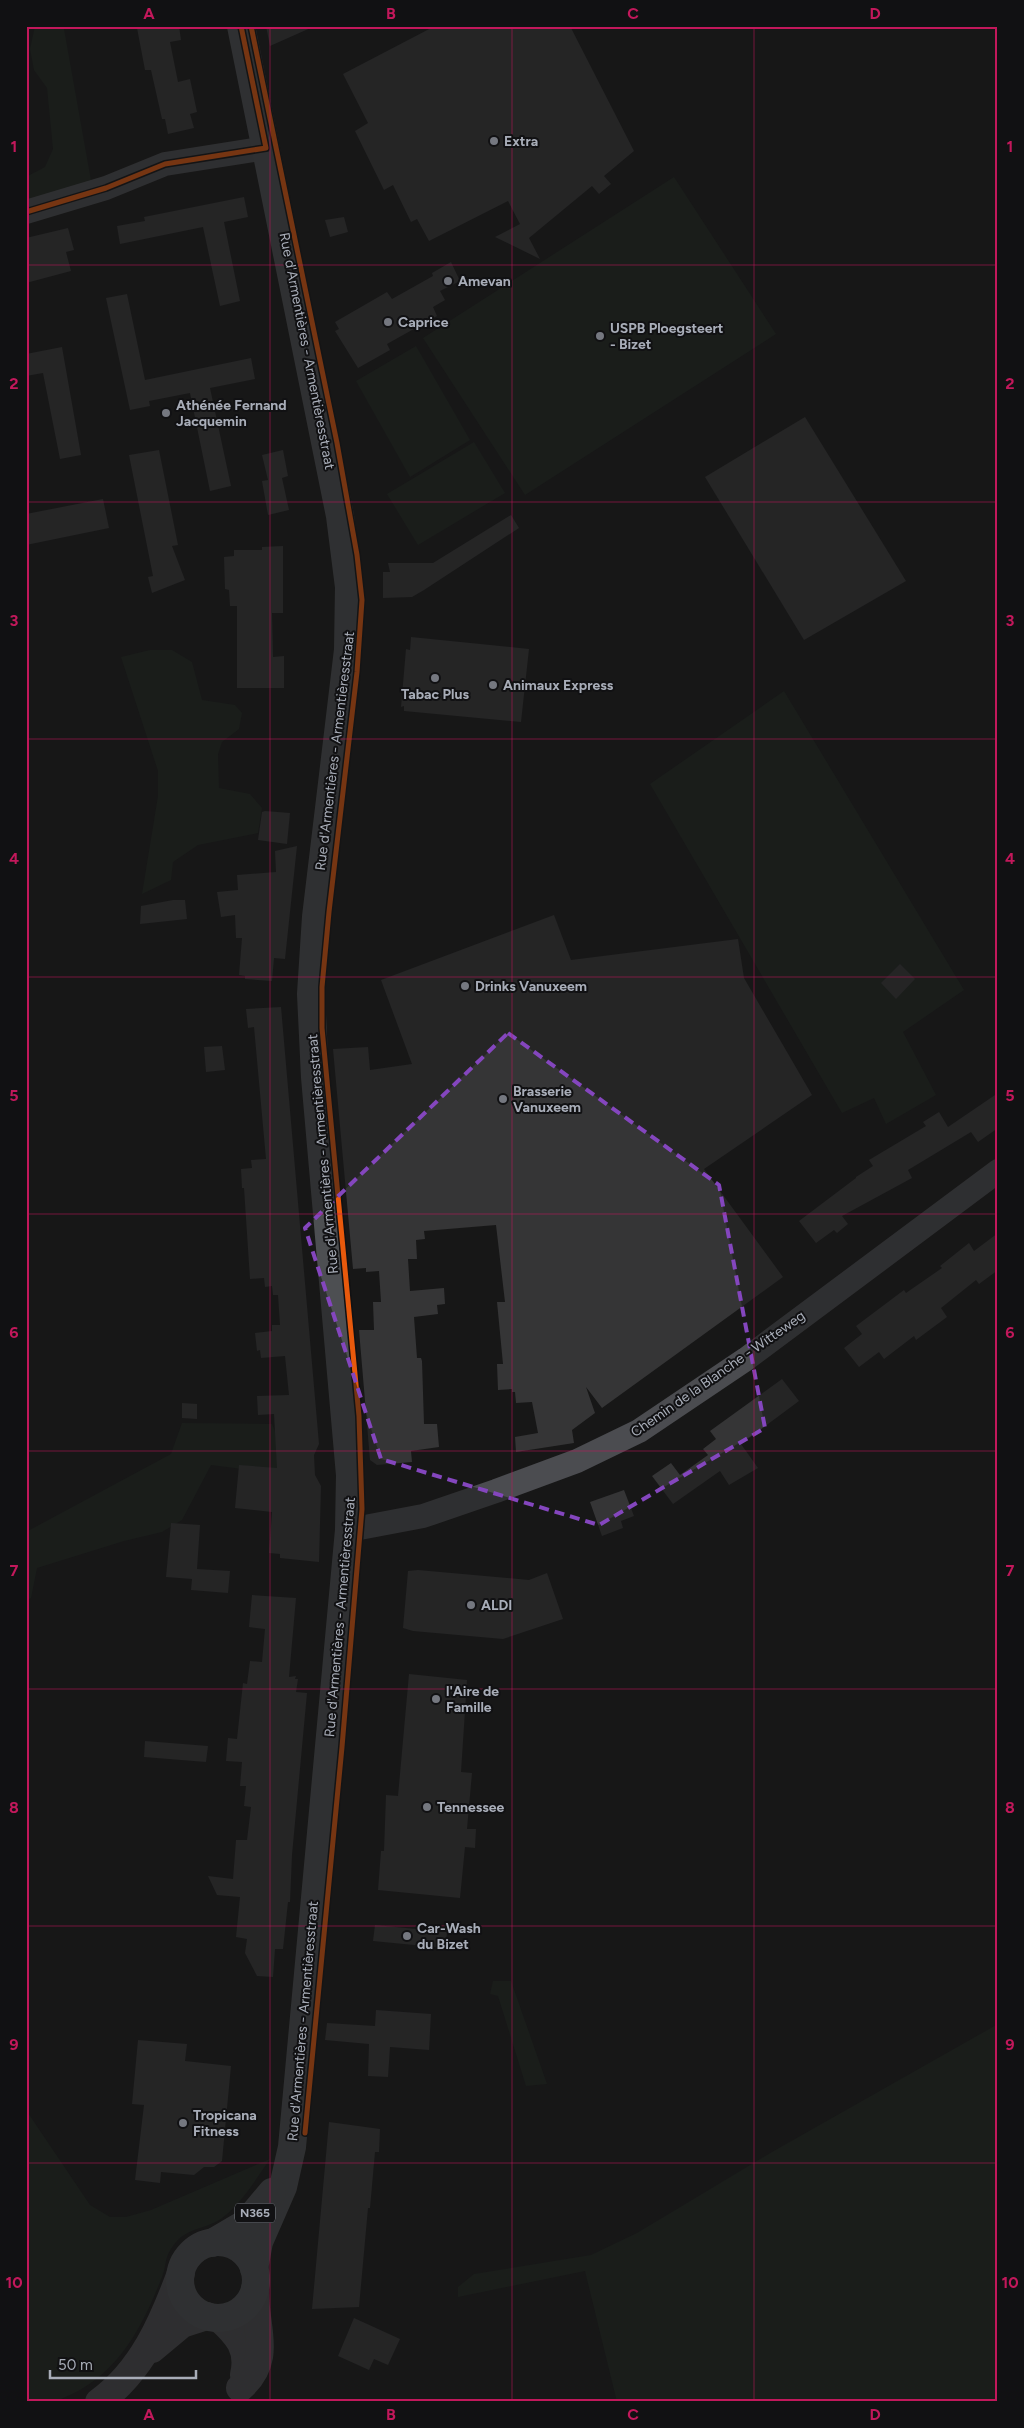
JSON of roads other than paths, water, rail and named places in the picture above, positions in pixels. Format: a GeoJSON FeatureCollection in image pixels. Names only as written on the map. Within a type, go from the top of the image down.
{"type":"FeatureCollection","features":[{"type":"Feature","properties":{"kind":"main road","name":"Rue d'Armentières - Armentièresstraat"},"geometry":{"type":"LineString","coordinates":[[241,26],[340,516],[349,587],[348,650],[316,916],[311,994],[315,1077],[350,1476],[349,1530],[294,2127],[287,2171],[278,2202],[260,2242],[255,2279]]}},
{"type":"Feature","properties":{"kind":"main road","name":"Rue d'Armentières - Armentièresstraat"},"geometry":{"type":"LineString","coordinates":[[212,2243],[246,2223],[268,2198],[287,2171]]}},
{"type":"Feature","properties":{"kind":"main road"},"geometry":{"type":"LineString","coordinates":[[212,2243],[224,2242],[240,2249],[247,2255],[255,2279]]}},
{"type":"Feature","properties":{"kind":"main road","name":"N365"},"geometry":{"type":"LineString","coordinates":[[212,2243],[191,2253],[181,2273],[181,2288],[186,2300],[195,2310],[213,2317],[238,2312],[249,2302],[255,2279]]}},
{"type":"Feature","properties":{"kind":"street"},"geometry":{"type":"LineString","coordinates":[[26,212],[106,188],[164,164],[266,148]]}},
{"type":"Feature","properties":{"kind":"street","name":"Chemin de la Blanche - Witteweg"},"geometry":{"type":"LineString","coordinates":[[349,1530],[423,1516],[441,1510],[577,1461],[639,1432],[746,1359],[998,1171]]}},
{"type":"Feature","properties":{"kind":"street"},"geometry":{"type":"LineString","coordinates":[[142,2358],[164,2316],[181,2273]]}},
{"type":"Feature","properties":{"kind":"street","name":"N365"},"geometry":{"type":"LineString","coordinates":[[236,2395],[255,2373],[260,2357],[255,2279]]}},
{"type":"Feature","properties":{"kind":"street"},"geometry":{"type":"LineString","coordinates":[[99,2402],[117,2387],[142,2358],[182,2324],[213,2317]]}},
{"type":"Feature","properties":{"kind":"street","name":"N365"},"geometry":{"type":"LineString","coordinates":[[213,2317],[239,2338],[245,2352],[246,2366],[236,2395]]}},
{"type":"Feature","properties":{"kind":"place","name":"Extra"},"geometry":{"type":"Point","coordinates":[494,141]}},
{"type":"Feature","properties":{"kind":"place","name":"Amevan"},"geometry":{"type":"Point","coordinates":[448,281]}},
{"type":"Feature","properties":{"kind":"place","name":"Caprice"},"geometry":{"type":"Point","coordinates":[388,322]}},
{"type":"Feature","properties":{"kind":"place","name":"USPB Ploegsteert - Bizet"},"geometry":{"type":"Point","coordinates":[600,336]}},
{"type":"Feature","properties":{"kind":"place","name":"Athénée Fernand Jacquemin"},"geometry":{"type":"Point","coordinates":[166,413]}},
{"type":"Feature","properties":{"kind":"place","name":"Tabac Plus"},"geometry":{"type":"Point","coordinates":[435,678]}},
{"type":"Feature","properties":{"kind":"place","name":"Animaux Express"},"geometry":{"type":"Point","coordinates":[493,685]}},
{"type":"Feature","properties":{"kind":"place","name":"Drinks Vanuxeem"},"geometry":{"type":"Point","coordinates":[465,986]}},
{"type":"Feature","properties":{"kind":"place","name":"Brasserie Vanuxeem"},"geometry":{"type":"Point","coordinates":[503,1099]}},
{"type":"Feature","properties":{"kind":"place","name":"ALDI"},"geometry":{"type":"Point","coordinates":[471,1605]}},
{"type":"Feature","properties":{"kind":"place","name":"l'Aire de Famille"},"geometry":{"type":"Point","coordinates":[436,1699]}},
{"type":"Feature","properties":{"kind":"place","name":"Tennessee"},"geometry":{"type":"Point","coordinates":[427,1807]}},
{"type":"Feature","properties":{"kind":"place","name":"Car-Wash du Bizet"},"geometry":{"type":"Point","coordinates":[407,1936]}},
{"type":"Feature","properties":{"kind":"place","name":"Tropicana Fitness"},"geometry":{"type":"Point","coordinates":[183,2123]}}]}
